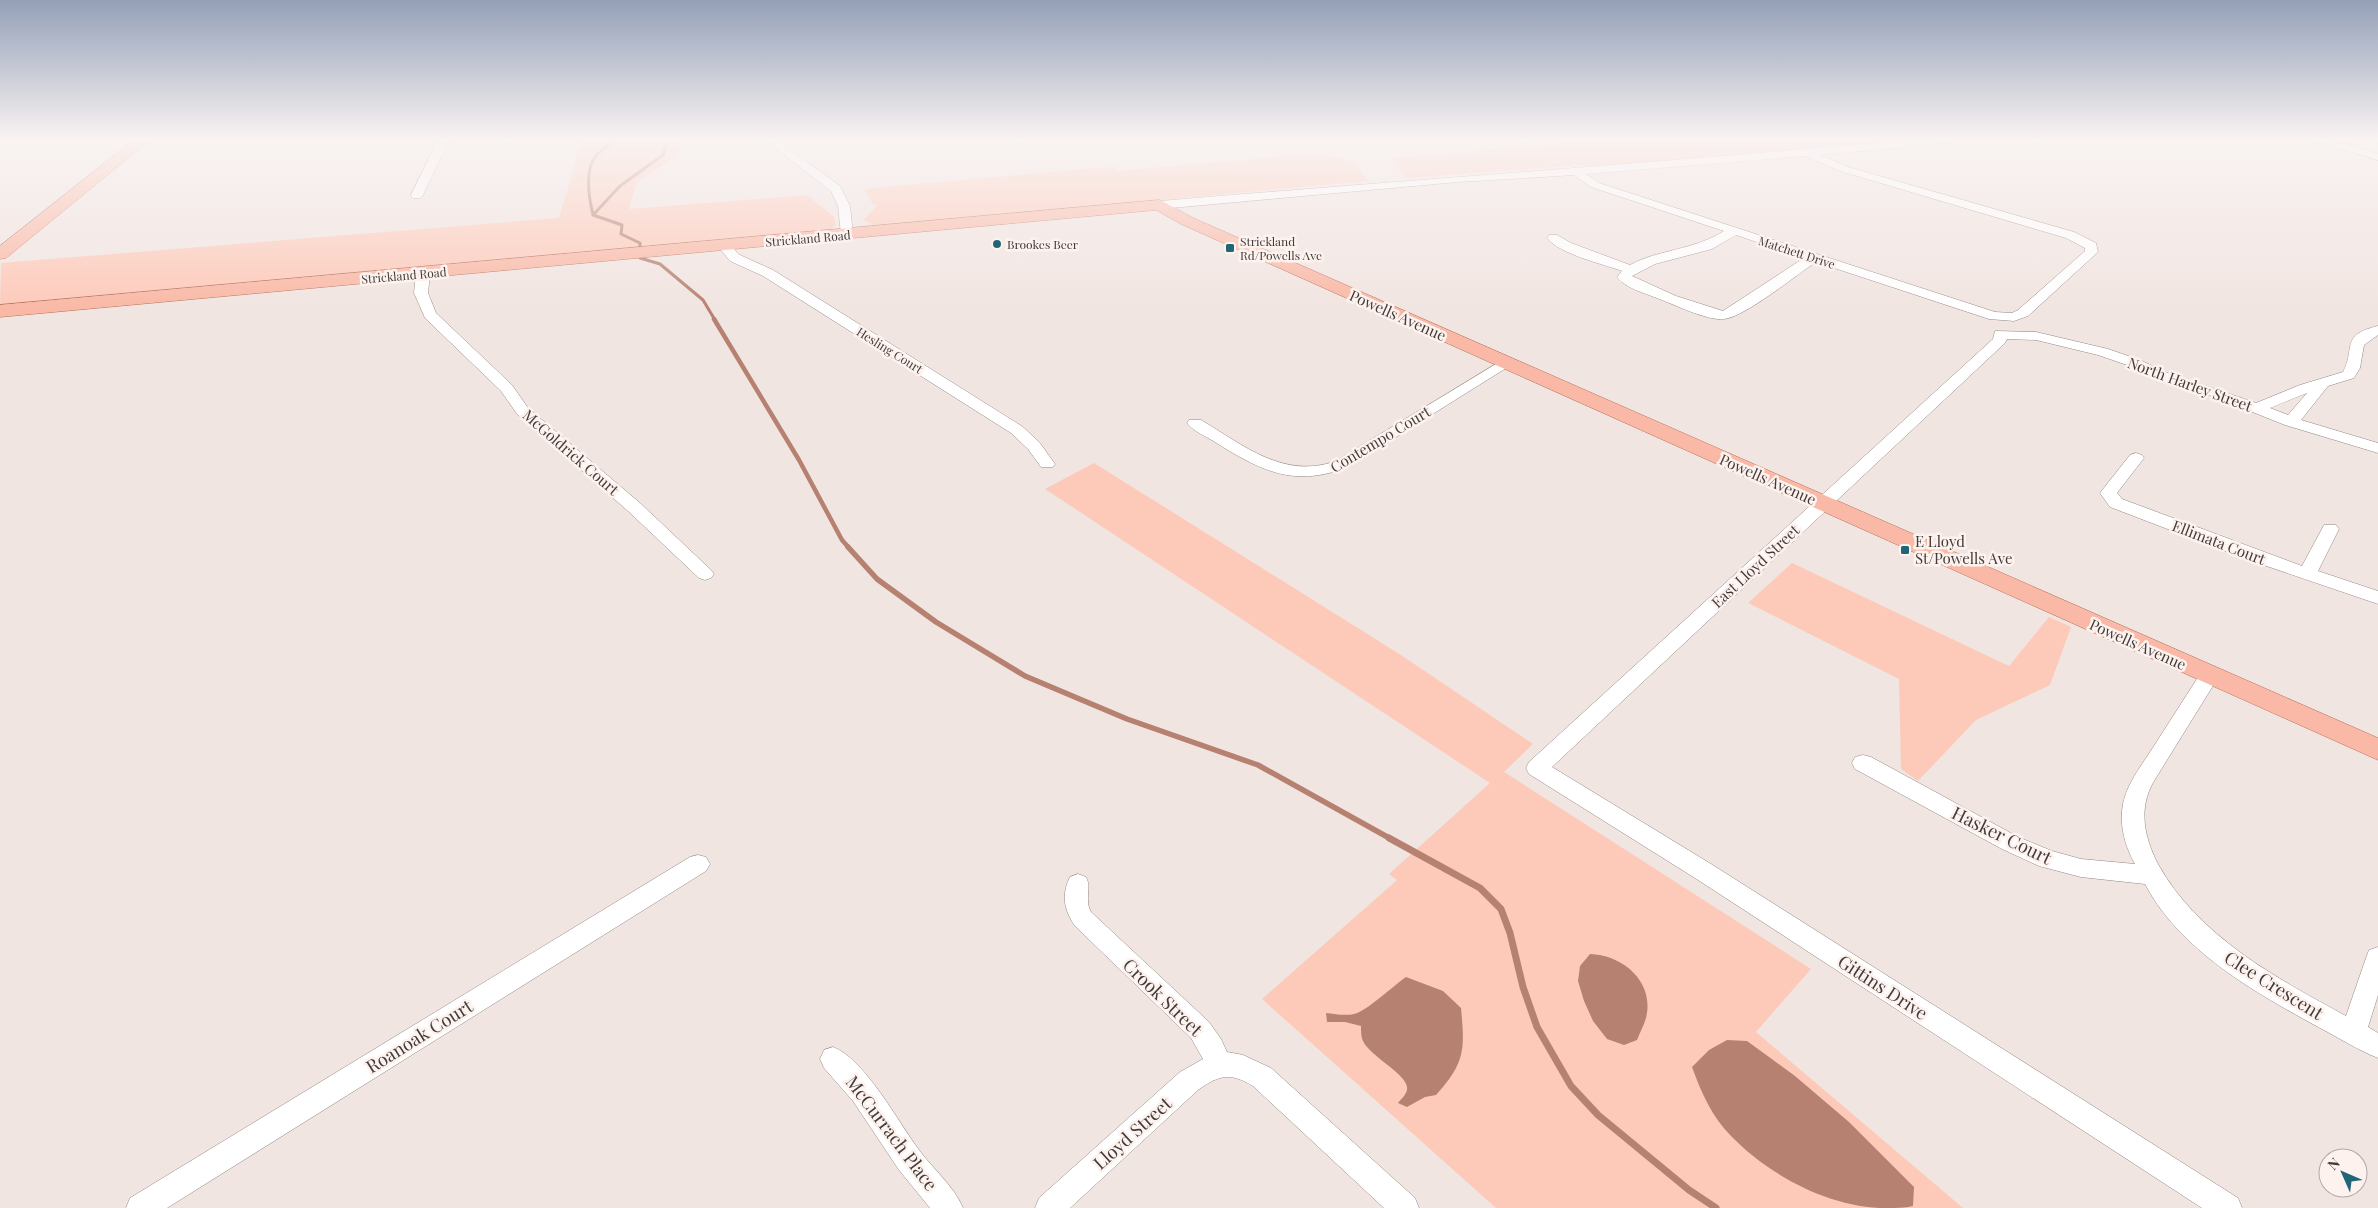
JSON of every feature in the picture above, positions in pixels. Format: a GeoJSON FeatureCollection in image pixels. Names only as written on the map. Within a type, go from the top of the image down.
{"type":"FeatureCollection","features":[{"type":"Feature","properties":{"kind":"main road"},"geometry":{"type":"LineString","coordinates":[[0,254],[72,196]]}},
{"type":"Feature","properties":{"kind":"main road","name":"Strickland Road"},"geometry":{"type":"LineString","coordinates":[[0,311],[1160,205]]}},
{"type":"Feature","properties":{"kind":"main road","name":"Powells Avenue"},"geometry":{"type":"LineString","coordinates":[[1160,205],[1166,211],[1187,221],[2378,750]]}},
{"type":"Feature","properties":{"kind":"street"},"geometry":{"type":"LineString","coordinates":[[839,196],[844,206],[847,234]]}},
{"type":"Feature","properties":{"kind":"street","name":"Strickland Road"},"geometry":{"type":"LineString","coordinates":[[1160,205],[1256,196]]}},
{"type":"Feature","properties":{"kind":"street","name":"Matchett Drive"},"geometry":{"type":"LineString","coordinates":[[1629,196],[1980,314],[2008,317],[2023,313],[2090,255]]}},
{"type":"Feature","properties":{"kind":"street"},"geometry":{"type":"LineString","coordinates":[[1937,196],[2078,238],[2091,246],[2090,255]]}},
{"type":"Feature","properties":{"kind":"street"},"geometry":{"type":"LineString","coordinates":[[1734,231],[1707,246],[1657,260],[1631,270],[1624,277],[1631,282],[1709,312],[1722,315],[1733,312],[1814,257]]}},
{"type":"Feature","properties":{"kind":"street"},"geometry":{"type":"LineString","coordinates":[[1554,238],[1566,246],[1631,270]]}},
{"type":"Feature","properties":{"kind":"street","name":"Hesling Court"},"geometry":{"type":"LineString","coordinates":[[728,245],[727,250],[735,258],[768,272],[1017,430],[1034,446],[1046,464]]}},
{"type":"Feature","properties":{"kind":"street","name":"McGoldrick Court"},"geometry":{"type":"LineString","coordinates":[[423,273],[421,293],[430,315],[507,388],[522,410],[634,507],[705,574]]}},
{"type":"Feature","properties":{"kind":"street","name":"North Harley Street"},"geometry":{"type":"LineString","coordinates":[[1992,330],[2036,336],[2103,352],[2135,363],[2160,375],[2220,394],[2291,422],[2378,448]]}},
{"type":"Feature","properties":{"kind":"street","name":"East Lloyd Street"},"geometry":{"type":"LineString","coordinates":[[1537,768],[2000,340],[1992,330]]}},
{"type":"Feature","properties":{"kind":"street"},"geometry":{"type":"LineString","coordinates":[[2257,408],[2299,390],[2321,385],[2349,375],[2353,369],[2355,346],[2367,335],[2378,330]]}},
{"type":"Feature","properties":{"kind":"street","name":"Contempo Court"},"geometry":{"type":"LineString","coordinates":[[1195,423],[1276,468],[1295,473],[1316,473],[1342,464],[1506,362]]}},
{"type":"Feature","properties":{"kind":"street"},"geometry":{"type":"LineString","coordinates":[[2291,422],[2321,385]]}},
{"type":"Feature","properties":{"kind":"street","name":"Ellimata Court"},"geometry":{"type":"LineString","coordinates":[[2136,458],[2108,493],[2116,503],[2306,574],[2378,598]]}},
{"type":"Feature","properties":{"kind":"street"},"geometry":{"type":"LineString","coordinates":[[2306,574],[2330,529]]}},
{"type":"Feature","properties":{"kind":"street","name":"Clee Crescent"},"geometry":{"type":"LineString","coordinates":[[2209,676],[2149,771],[2135,799],[2133,828],[2137,844],[2151,874],[2178,910],[2213,945],[2274,988],[2378,1046]]}},
{"type":"Feature","properties":{"kind":"street","name":"Hasker Court"},"geometry":{"type":"LineString","coordinates":[[1864,763],[2037,856],[2081,868],[2151,874]]}},
{"type":"Feature","properties":{"kind":"street","name":"Gittins Drive"},"geometry":{"type":"LineString","coordinates":[[1537,768],[1704,871],[2228,1208]]}},
{"type":"Feature","properties":{"kind":"street","name":"Roanoak Court"},"geometry":{"type":"LineString","coordinates":[[140,1208],[698,864]]}},
{"type":"Feature","properties":{"kind":"street","name":"Crook Street"},"geometry":{"type":"LineString","coordinates":[[1078,884],[1075,901],[1076,910],[1196,1025],[1212,1047],[1219,1065]]}},
{"type":"Feature","properties":{"kind":"street"},"geometry":{"type":"LineString","coordinates":[[2354,1032],[2378,958]]}},
{"type":"Feature","properties":{"kind":"street","name":"McCurrach Place"},"geometry":{"type":"LineString","coordinates":[[833,1059],[859,1086],[909,1160],[949,1208]]}},
{"type":"Feature","properties":{"kind":"street"},"geometry":{"type":"LineString","coordinates":[[1219,1065],[1237,1064],[1262,1077],[1405,1208]]}},
{"type":"Feature","properties":{"kind":"street","name":"Lloyd Street"},"geometry":{"type":"LineString","coordinates":[[1049,1208],[1189,1081],[1200,1073],[1219,1065]]}},
{"type":"Feature","properties":{"kind":"shaded area"},"geometry":{"type":"Polygon","coordinates":[[[565,196],[633,196],[629,209],[809,196],[834,217],[836,225],[828,231],[0,308],[1,263],[559,218],[565,196]]]}},
{"type":"Feature","properties":{"kind":"shaded area"},"geometry":{"type":"Polygon","coordinates":[[[868,196],[1200,196],[876,226],[863,220],[877,206],[872,203],[868,196]]]}},
{"type":"Feature","properties":{"kind":"shaded area"},"geometry":{"type":"Polygon","coordinates":[[[1094,463],[1401,655],[1533,744],[1504,772],[1811,969],[1756,1032],[1963,1208],[1496,1208],[1262,999],[1397,880],[1389,874],[1490,783],[1045,489],[1094,463]]]}},
{"type":"Feature","properties":{"kind":"shaded area"},"geometry":{"type":"Polygon","coordinates":[[[1792,563],[2009,666],[2049,617],[2071,627],[2050,685],[1976,720],[1918,781],[1901,769],[1899,679],[1748,603],[1792,563]]]}},
{"type":"Feature","properties":{"kind":"shaded area"},"geometry":{"type":"Polygon","coordinates":[[[1590,954],[1614,959],[1625,965],[1641,982],[1646,993],[1648,1005],[1646,1018],[1637,1040],[1624,1045],[1607,1039],[1593,1021],[1578,981],[1580,966],[1590,954]]]}},
{"type":"Feature","properties":{"kind":"shaded area"},"geometry":{"type":"Polygon","coordinates":[[[1406,977],[1443,991],[1461,1008],[1463,1035],[1458,1064],[1446,1084],[1436,1095],[1425,1097],[1407,1107],[1398,1103],[1405,1095],[1407,1090],[1406,1084],[1396,1072],[1367,1047],[1362,1039],[1361,1026],[1345,1022],[1327,1022],[1326,1013],[1348,1015],[1359,1012],[1406,977]]]}},
{"type":"Feature","properties":{"kind":"shaded area"},"geometry":{"type":"Polygon","coordinates":[[[1727,1040],[1747,1041],[1795,1076],[1849,1122],[1914,1187],[1913,1206],[1903,1208],[1866,1207],[1823,1196],[1782,1176],[1747,1151],[1724,1129],[1703,1095],[1692,1067],[1709,1050],[1727,1040]]]}},
{"type":"Feature","properties":{"kind":"waterway"},"geometry":{"type":"LineString","coordinates":[[590,196],[593,215]]}},
{"type":"Feature","properties":{"kind":"waterway"},"geometry":{"type":"LineString","coordinates":[[593,215],[610,196]]}},
{"type":"Feature","properties":{"kind":"waterway"},"geometry":{"type":"LineString","coordinates":[[593,215],[622,225],[621,234],[640,243],[640,249]]}},
{"type":"Feature","properties":{"kind":"waterway"},"geometry":{"type":"LineString","coordinates":[[640,258],[660,264],[703,300],[715,320]]}},
{"type":"Feature","properties":{"kind":"waterway"},"geometry":{"type":"LineString","coordinates":[[714,319],[799,460],[842,540],[849,548]]}},
{"type":"Feature","properties":{"kind":"waterway"},"geometry":{"type":"LineString","coordinates":[[848,547],[877,579],[936,622],[1025,676],[1127,719],[1258,765],[1391,839]]}},
{"type":"Feature","properties":{"kind":"waterway"},"geometry":{"type":"LineString","coordinates":[[1389,838],[1480,888],[1501,909],[1510,933],[1523,987],[1537,1027],[1571,1086],[1598,1115],[1689,1190],[1716,1208]]}},
{"type":"Feature","properties":{"kind":"place","name":"Brookes Beer"},"geometry":{"type":"Point","coordinates":[997,244]}},
{"type":"Feature","properties":{"kind":"place","name":"Strickland Rd/Powells Ave"},"geometry":{"type":"Point","coordinates":[1230,248]}},
{"type":"Feature","properties":{"kind":"place","name":"E Lloyd St/Powells Ave"},"geometry":{"type":"Point","coordinates":[1905,550]}}]}
